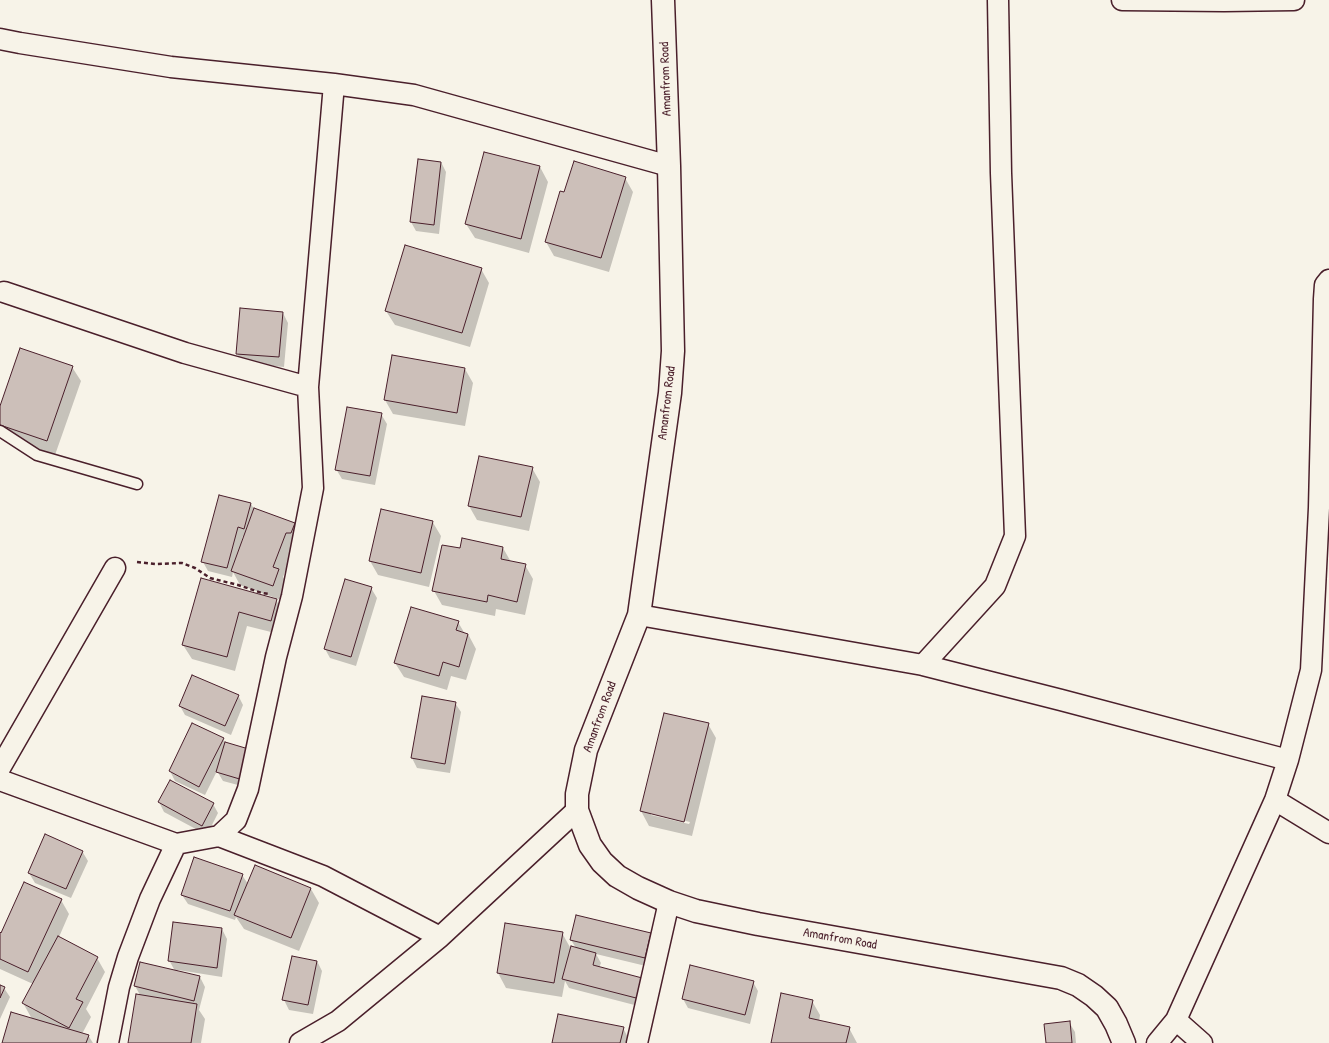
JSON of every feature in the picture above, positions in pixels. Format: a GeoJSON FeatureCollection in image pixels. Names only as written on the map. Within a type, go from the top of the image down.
{"type":"FeatureCollection","features":[{"type":"Feature","properties":{"kind":"street","name":"Amanfrom Road"},"geometry":{"type":"LineString","coordinates":[[663,0],[669,166],[673,351],[670,394],[639,615],[586,750],[577,794],[577,810],[590,845],[602,862],[617,876],[638,888],[669,902],[696,911],[758,924],[1061,978],[1078,985],[1103,1004],[1116,1024],[1124,1043]]}},
{"type":"Feature","properties":{"kind":"street"},"geometry":{"type":"LineString","coordinates":[[922,665],[995,586],[1015,536],[1001,173],[998,0]]}},
{"type":"Feature","properties":{"kind":"street"},"geometry":{"type":"LineString","coordinates":[[1122,0],[1294,0]]}},
{"type":"Feature","properties":{"kind":"street"},"geometry":{"type":"LineString","coordinates":[[0,39],[171,66],[334,84],[414,95],[669,166]]}},
{"type":"Feature","properties":{"kind":"street"},"geometry":{"type":"LineString","coordinates":[[219,836],[236,820],[248,789],[276,657],[292,596],[313,488],[308,387],[334,84]]}},
{"type":"Feature","properties":{"kind":"street"},"geometry":{"type":"LineString","coordinates":[[1157,1043],[1176,1020],[1275,800],[1288,760],[1311,670],[1324,509],[1324,299],[1325,286],[1329,280]]}},
{"type":"Feature","properties":{"kind":"street"},"geometry":{"type":"LineString","coordinates":[[4,292],[185,353],[308,387]]}},
{"type":"Feature","properties":{"kind":"street"},"geometry":{"type":"LineString","coordinates":[[0,768],[115,568]]}},
{"type":"Feature","properties":{"kind":"street"},"geometry":{"type":"LineString","coordinates":[[639,615],[922,665],[1054,698],[1288,760]]}},
{"type":"Feature","properties":{"kind":"street"},"geometry":{"type":"LineString","coordinates":[[0,780],[176,844],[219,836],[323,876],[440,937]]}},
{"type":"Feature","properties":{"kind":"street"},"geometry":{"type":"LineString","coordinates":[[1275,800],[1329,833]]}},
{"type":"Feature","properties":{"kind":"street"},"geometry":{"type":"LineString","coordinates":[[300,1043],[338,1021],[440,937],[577,810]]}},
{"type":"Feature","properties":{"kind":"street"},"geometry":{"type":"LineString","coordinates":[[108,1043],[119,987],[128,957],[150,899],[176,844]]}},
{"type":"Feature","properties":{"kind":"street"},"geometry":{"type":"LineString","coordinates":[[637,1043],[669,902]]}},
{"type":"Feature","properties":{"kind":"street"},"geometry":{"type":"LineString","coordinates":[[1176,1020],[1202,1043]]}},
{"type":"Feature","properties":{"kind":"lane"},"geometry":{"type":"LineString","coordinates":[[0,431],[37,455],[136,484]]}},
{"type":"Feature","properties":{"kind":"path"},"geometry":{"type":"LineString","coordinates":[[115,568],[126,562],[155,564],[182,563],[195,568],[210,578],[262,593],[292,596]]}},
{"type":"Feature","properties":{"kind":"building"},"geometry":{"type":"Polygon","coordinates":[[[484,152],[540,166],[521,239],[465,224],[484,152]]]}},
{"type":"Feature","properties":{"kind":"building"},"geometry":{"type":"Polygon","coordinates":[[[418,159],[441,162],[434,225],[410,222],[418,159]]]}},
{"type":"Feature","properties":{"kind":"building"},"geometry":{"type":"Polygon","coordinates":[[[574,161],[626,177],[601,258],[545,242],[560,191],[564,192],[574,161]]]}},
{"type":"Feature","properties":{"kind":"building"},"geometry":{"type":"Polygon","coordinates":[[[405,245],[482,268],[462,333],[385,311],[405,245]]]}},
{"type":"Feature","properties":{"kind":"building"},"geometry":{"type":"Polygon","coordinates":[[[240,308],[283,312],[279,357],[236,354],[240,308]]]}},
{"type":"Feature","properties":{"kind":"building"},"geometry":{"type":"Polygon","coordinates":[[[20,348],[73,366],[47,441],[0,425],[0,406],[20,348]]]}},
{"type":"Feature","properties":{"kind":"building"},"geometry":{"type":"Polygon","coordinates":[[[392,355],[465,368],[457,413],[384,400],[392,355]]]}},
{"type":"Feature","properties":{"kind":"building"},"geometry":{"type":"Polygon","coordinates":[[[347,407],[382,413],[370,476],[335,470],[347,407]]]}},
{"type":"Feature","properties":{"kind":"building"},"geometry":{"type":"Polygon","coordinates":[[[479,456],[533,467],[521,517],[468,506],[479,456]]]}},
{"type":"Feature","properties":{"kind":"building"},"geometry":{"type":"Polygon","coordinates":[[[219,495],[251,503],[244,529],[238,527],[227,568],[201,562],[219,495]]]}},
{"type":"Feature","properties":{"kind":"building"},"geometry":{"type":"Polygon","coordinates":[[[254,508],[295,523],[291,533],[286,533],[273,567],[279,569],[273,586],[231,571],[254,508]]]}},
{"type":"Feature","properties":{"kind":"building"},"geometry":{"type":"Polygon","coordinates":[[[381,509],[433,521],[421,573],[369,561],[381,509]]]}},
{"type":"Feature","properties":{"kind":"building"},"geometry":{"type":"Polygon","coordinates":[[[462,538],[503,547],[501,559],[526,564],[517,602],[488,595],[487,602],[432,591],[442,545],[460,548],[462,538]]]}},
{"type":"Feature","properties":{"kind":"building"},"geometry":{"type":"Polygon","coordinates":[[[201,578],[277,599],[271,621],[239,612],[227,657],[182,645],[201,578]]]}},
{"type":"Feature","properties":{"kind":"building"},"geometry":{"type":"Polygon","coordinates":[[[345,579],[372,587],[351,657],[324,649],[345,579]]]}},
{"type":"Feature","properties":{"kind":"building"},"geometry":{"type":"Polygon","coordinates":[[[411,607],[459,621],[456,630],[468,634],[459,667],[443,662],[439,676],[394,663],[411,607]]]}},
{"type":"Feature","properties":{"kind":"building"},"geometry":{"type":"Polygon","coordinates":[[[192,675],[239,695],[225,726],[179,706],[192,675]]]}},
{"type":"Feature","properties":{"kind":"building"},"geometry":{"type":"Polygon","coordinates":[[[422,696],[456,702],[445,764],[411,758],[422,696]]]}},
{"type":"Feature","properties":{"kind":"building"},"geometry":{"type":"Polygon","coordinates":[[[664,713],[709,723],[684,822],[640,811],[664,713]]]}},
{"type":"Feature","properties":{"kind":"building"},"geometry":{"type":"Polygon","coordinates":[[[192,723],[224,738],[199,787],[169,771],[192,723]]]}},
{"type":"Feature","properties":{"kind":"building"},"geometry":{"type":"Polygon","coordinates":[[[225,742],[252,750],[243,780],[216,772],[225,742]]]}},
{"type":"Feature","properties":{"kind":"building"},"geometry":{"type":"Polygon","coordinates":[[[170,780],[214,803],[202,826],[158,802],[170,780]]]}},
{"type":"Feature","properties":{"kind":"building"},"geometry":{"type":"Polygon","coordinates":[[[45,834],[83,851],[66,889],[28,873],[45,834]]]}},
{"type":"Feature","properties":{"kind":"building"},"geometry":{"type":"Polygon","coordinates":[[[194,857],[243,874],[230,911],[181,895],[194,857]]]}},
{"type":"Feature","properties":{"kind":"building"},"geometry":{"type":"Polygon","coordinates":[[[255,865],[311,888],[291,938],[234,915],[255,865]]]}},
{"type":"Feature","properties":{"kind":"building"},"geometry":{"type":"Polygon","coordinates":[[[24,882],[62,899],[28,972],[0,959],[0,932],[1,933],[24,882]]]}},
{"type":"Feature","properties":{"kind":"building"},"geometry":{"type":"Polygon","coordinates":[[[576,915],[651,933],[645,958],[570,940],[576,915]]]}},
{"type":"Feature","properties":{"kind":"building"},"geometry":{"type":"Polygon","coordinates":[[[173,922],[222,928],[217,968],[168,961],[173,922]]]}},
{"type":"Feature","properties":{"kind":"building"},"geometry":{"type":"Polygon","coordinates":[[[505,923],[563,932],[554,983],[497,973],[505,923]]]}},
{"type":"Feature","properties":{"kind":"building"},"geometry":{"type":"Polygon","coordinates":[[[58,936],[98,957],[76,999],[83,1002],[69,1028],[22,1003],[58,936]]]}},
{"type":"Feature","properties":{"kind":"building"},"geometry":{"type":"Polygon","coordinates":[[[571,946],[596,953],[593,965],[646,979],[640,999],[562,979],[571,946]]]}},
{"type":"Feature","properties":{"kind":"building"},"geometry":{"type":"Polygon","coordinates":[[[292,956],[317,961],[308,1005],[282,1000],[292,956]]]}},
{"type":"Feature","properties":{"kind":"building"},"geometry":{"type":"Polygon","coordinates":[[[140,962],[200,976],[194,1001],[134,986],[140,962]]]}},
{"type":"Feature","properties":{"kind":"building"},"geometry":{"type":"Polygon","coordinates":[[[690,965],[754,981],[745,1015],[682,999],[690,965]]]}},
{"type":"Feature","properties":{"kind":"building"},"geometry":{"type":"Polygon","coordinates":[[[0,985],[5,987],[0,998],[0,985]]]}},
{"type":"Feature","properties":{"kind":"building"},"geometry":{"type":"Polygon","coordinates":[[[781,993],[813,1000],[809,1018],[850,1027],[846,1043],[771,1043],[781,993]]]}},
{"type":"Feature","properties":{"kind":"building"},"geometry":{"type":"Polygon","coordinates":[[[136,994],[197,1004],[191,1043],[128,1043],[136,994]]]}},
{"type":"Feature","properties":{"kind":"building"},"geometry":{"type":"Polygon","coordinates":[[[11,1012],[89,1035],[86,1043],[2,1043],[11,1012]]]}},
{"type":"Feature","properties":{"kind":"building"},"geometry":{"type":"Polygon","coordinates":[[[558,1014],[624,1027],[620,1043],[552,1043],[558,1014]]]}},
{"type":"Feature","properties":{"kind":"building"},"geometry":{"type":"Polygon","coordinates":[[[1070,1021],[1072,1043],[1046,1043],[1044,1024],[1070,1021]]]}}]}
